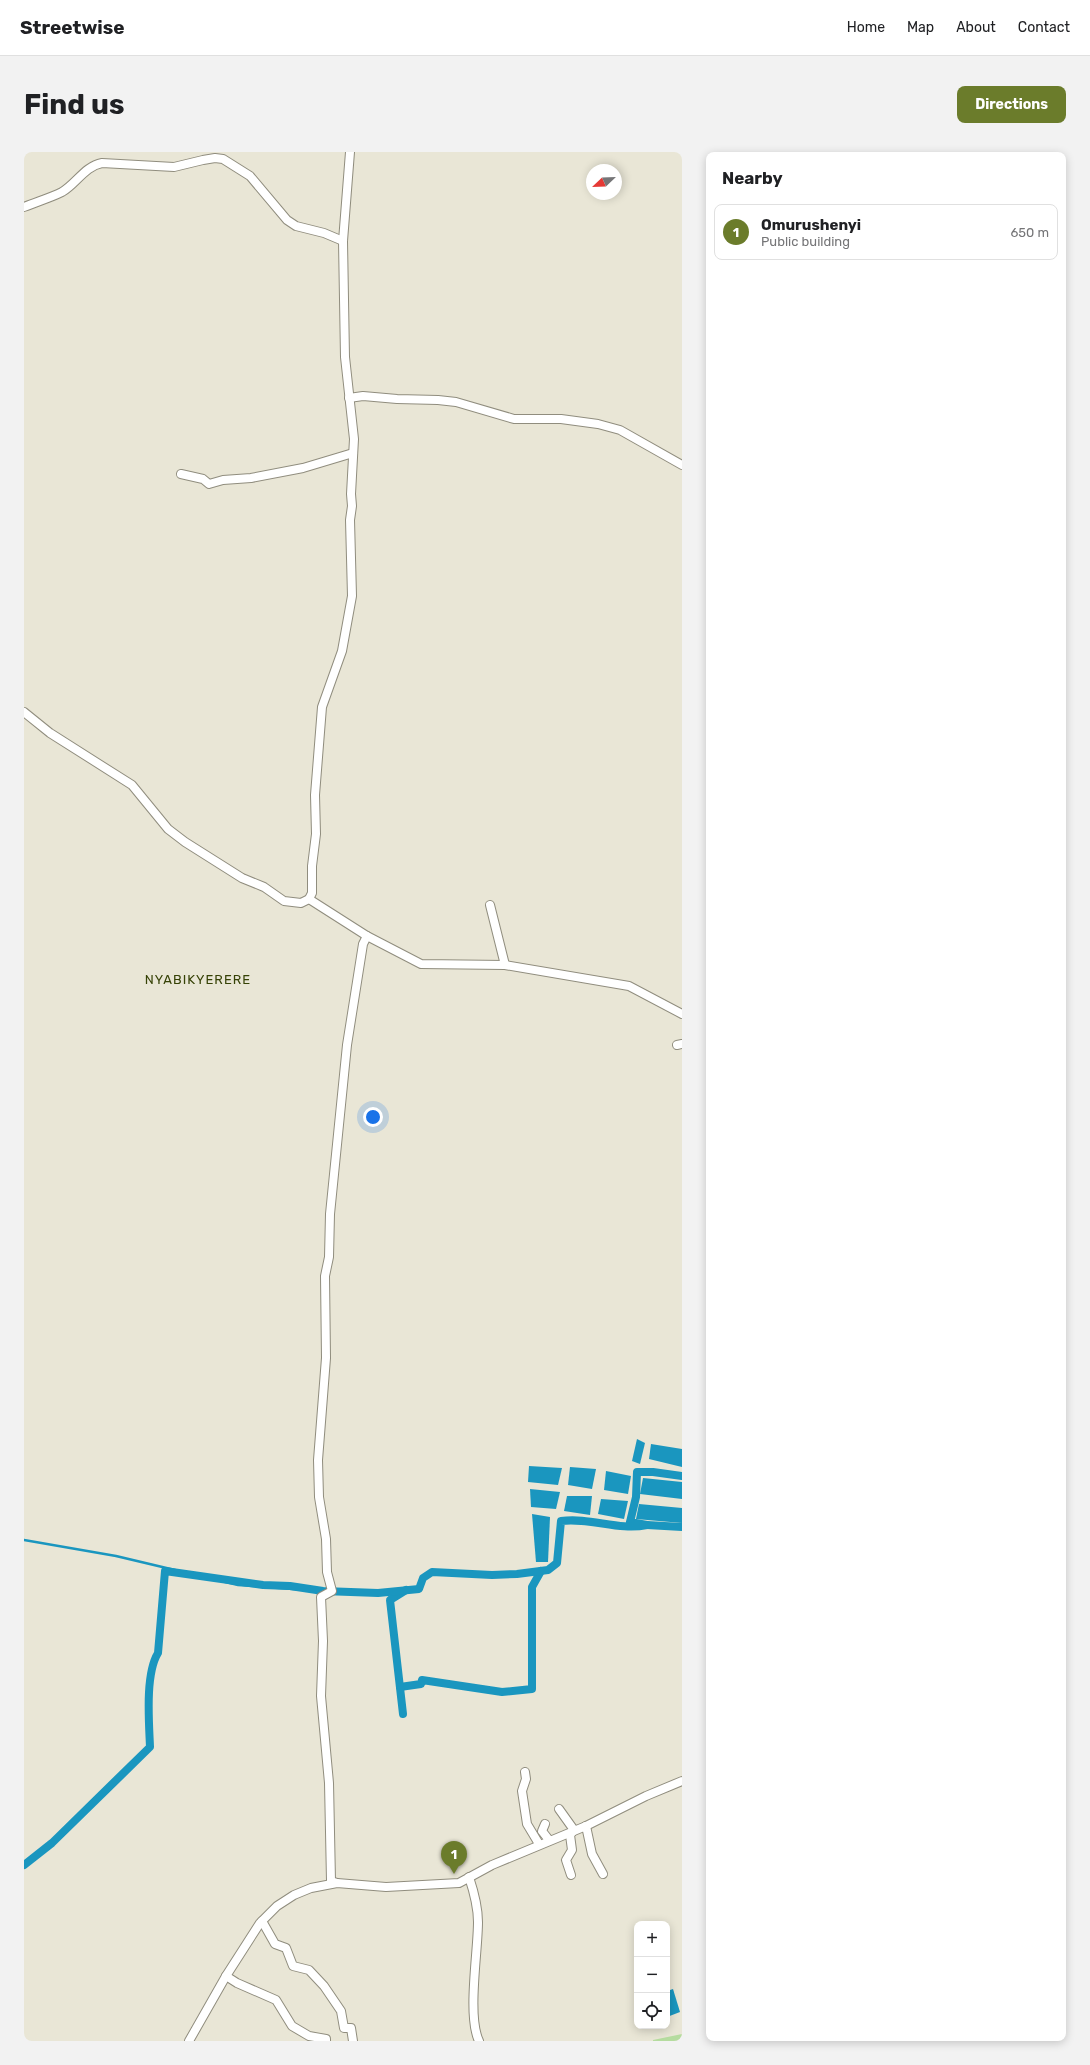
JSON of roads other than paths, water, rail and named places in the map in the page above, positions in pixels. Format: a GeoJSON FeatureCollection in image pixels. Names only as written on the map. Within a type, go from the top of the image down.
{"type":"FeatureCollection","features":[{"type":"Feature","properties":{"kind":"street"},"geometry":{"type":"LineString","coordinates":[[24,712],[50,733],[132,785],[168,829],[184,842],[242,878],[264,887],[284,901],[302,902],[309,900],[312,894],[312,866],[316,834],[315,795],[322,707],[342,651],[352,596],[350,520],[352,506],[351,494],[354,439],[345,357],[343,241],[350,152]]}},
{"type":"Feature","properties":{"kind":"street"},"geometry":{"type":"LineString","coordinates":[[24,207],[61,192],[73,185],[94,164],[174,166],[215,158],[230,162],[250,176],[287,220],[296,226],[324,233],[343,241]]}},
{"type":"Feature","properties":{"kind":"street"},"geometry":{"type":"LineString","coordinates":[[349,398],[363,396],[438,400],[456,402],[514,419],[561,418],[598,424],[620,430],[682,465]]}},
{"type":"Feature","properties":{"kind":"street"},"geometry":{"type":"LineString","coordinates":[[181,474],[203,479],[209,484],[223,480],[252,478],[303,468],[353,453]]}},
{"type":"Feature","properties":{"kind":"street"},"geometry":{"type":"LineString","coordinates":[[309,900],[367,936],[421,964],[505,965],[629,986],[682,1014]]}},
{"type":"Feature","properties":{"kind":"street"},"geometry":{"type":"LineString","coordinates":[[490,905],[505,965]]}},
{"type":"Feature","properties":{"kind":"street"},"geometry":{"type":"LineString","coordinates":[[337,1883],[331,1881],[328,1776],[321,1696],[323,1641],[321,1597],[332,1591],[328,1572],[326,1539],[320,1498],[318,1454],[326,1358],[325,1276],[328,1257],[330,1214],[347,1045],[363,944],[367,936]]}},
{"type":"Feature","properties":{"kind":"street"},"geometry":{"type":"LineString","coordinates":[[525,1772],[526,1779],[522,1791],[526,1824],[539,1844]]}},
{"type":"Feature","properties":{"kind":"street"},"geometry":{"type":"LineString","coordinates":[[189,2041],[226,1976],[262,1921],[277,1906],[294,1895],[311,1888],[337,1883],[386,1886],[444,1885],[459,1883],[492,1865],[539,1844],[586,1826],[646,1796],[682,1781]]}},
{"type":"Feature","properties":{"kind":"street"},"geometry":{"type":"LineString","coordinates":[[559,1809],[574,1830]]}},
{"type":"Feature","properties":{"kind":"street"},"geometry":{"type":"LineString","coordinates":[[545,1824],[542,1831],[549,1840]]}},
{"type":"Feature","properties":{"kind":"street"},"geometry":{"type":"LineString","coordinates":[[586,1826],[592,1854],[603,1874]]}},
{"type":"Feature","properties":{"kind":"street"},"geometry":{"type":"LineString","coordinates":[[571,1875],[566,1860],[572,1850],[570,1835],[574,1830]]}},
{"type":"Feature","properties":{"kind":"street"},"geometry":{"type":"LineString","coordinates":[[469,1877],[478,1921],[474,1987],[476,2034],[480,2041]]}},
{"type":"Feature","properties":{"kind":"street"},"geometry":{"type":"LineString","coordinates":[[262,1921],[275,1944],[286,1948],[293,1966],[309,1970],[324,1986],[341,2012],[344,2028],[351,2028],[353,2041]]}},
{"type":"Feature","properties":{"kind":"street"},"geometry":{"type":"LineString","coordinates":[[226,1976],[237,1983],[276,2000],[292,2026],[309,2036],[326,2039],[326,2041]]}},
{"type":"Feature","properties":{"kind":"water"},"geometry":{"type":"Polygon","coordinates":[[[637,1439],[645,1443],[640,1464],[632,1461],[637,1439]]]}},
{"type":"Feature","properties":{"kind":"water"},"geometry":{"type":"Polygon","coordinates":[[[651,1444],[682,1449],[682,1467],[649,1459],[651,1444]]]}},
{"type":"Feature","properties":{"kind":"water"},"geometry":{"type":"Polygon","coordinates":[[[529,1466],[562,1468],[558,1485],[528,1482],[529,1466]]]}},
{"type":"Feature","properties":{"kind":"water"},"geometry":{"type":"Polygon","coordinates":[[[570,1467],[596,1469],[592,1489],[568,1485],[570,1467]]]}},
{"type":"Feature","properties":{"kind":"water"},"geometry":{"type":"Polygon","coordinates":[[[606,1471],[631,1476],[628,1494],[604,1490],[606,1471]]]}},
{"type":"Feature","properties":{"kind":"water"},"geometry":{"type":"Polygon","coordinates":[[[643,1478],[682,1482],[682,1499],[640,1494],[643,1478]]]}},
{"type":"Feature","properties":{"kind":"water"},"geometry":{"type":"Polygon","coordinates":[[[530,1489],[560,1492],[556,1509],[531,1507],[530,1489]]]}},
{"type":"Feature","properties":{"kind":"water"},"geometry":{"type":"Polygon","coordinates":[[[567,1496],[592,1496],[590,1515],[564,1511],[567,1496]]]}},
{"type":"Feature","properties":{"kind":"water"},"geometry":{"type":"Polygon","coordinates":[[[601,1499],[628,1501],[624,1519],[598,1514],[601,1499]]]}},
{"type":"Feature","properties":{"kind":"water"},"geometry":{"type":"Polygon","coordinates":[[[639,1504],[682,1508],[682,1523],[636,1519],[639,1504]]]}},
{"type":"Feature","properties":{"kind":"water"},"geometry":{"type":"Polygon","coordinates":[[[532,1514],[550,1517],[548,1562],[536,1562],[532,1514]]]}},
{"type":"Feature","properties":{"kind":"water"},"geometry":{"type":"Polygon","coordinates":[[[673,1989],[680,2012],[670,2016],[670,1993],[670,1990],[673,1989]]]}},
{"type":"Feature","properties":{"kind":"waterway"},"geometry":{"type":"LineString","coordinates":[[24,1865],[52,1843],[150,1747],[149,1685],[154,1662],[158,1653],[165,1571],[263,1585],[290,1586],[323,1591],[378,1593],[419,1589],[423,1578],[432,1572],[492,1575],[517,1574],[548,1570],[557,1563],[561,1521],[572,1520],[626,1526],[647,1525],[630,1522],[636,1497],[637,1472],[653,1472],[682,1476]]}},
{"type":"Feature","properties":{"kind":"waterway"},"geometry":{"type":"LineString","coordinates":[[647,1525],[682,1527]]}},
{"type":"Feature","properties":{"kind":"waterway"},"geometry":{"type":"LineString","coordinates":[[24,1540],[116,1556],[238,1585],[307,1590]]}},
{"type":"Feature","properties":{"kind":"waterway"},"geometry":{"type":"LineString","coordinates":[[400,1687],[421,1684],[422,1680],[502,1692],[532,1689],[532,1587],[541,1571]]}},
{"type":"Feature","properties":{"kind":"waterway"},"geometry":{"type":"LineString","coordinates":[[403,1714],[390,1600],[406,1590]]}},
{"type":"Feature","properties":{"kind":"place","name":"Omurushenyi"},"geometry":{"type":"Point","coordinates":[454,1874]}},
{"type":"Feature","properties":{"kind":"district","name":"NYABIKYERERE"},"geometry":{"type":"Point","coordinates":[198,979]}}]}
